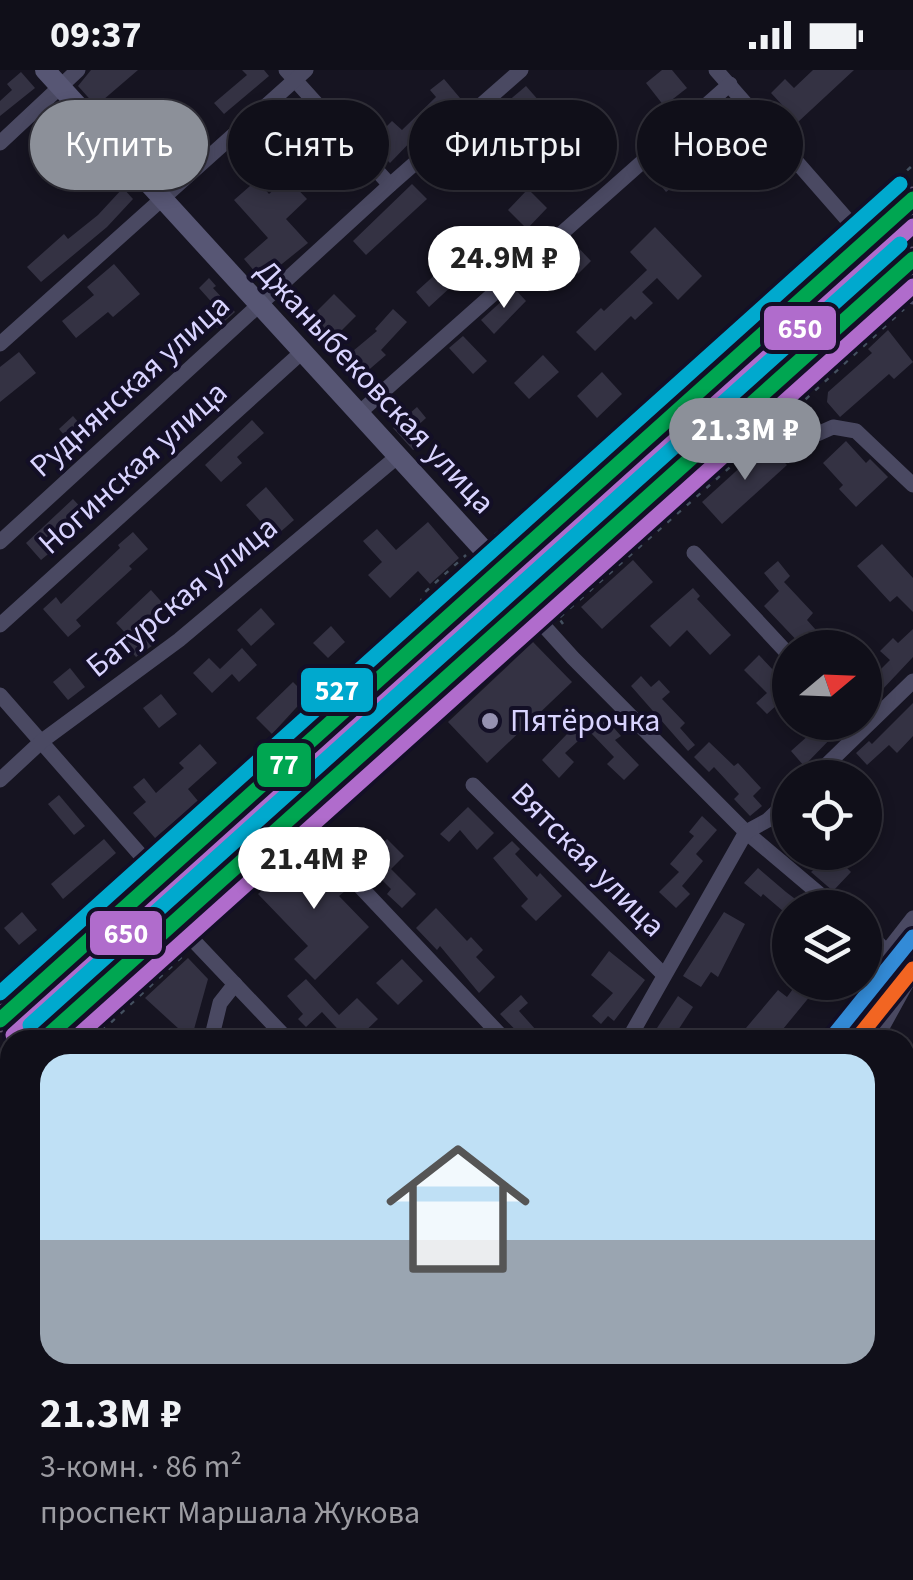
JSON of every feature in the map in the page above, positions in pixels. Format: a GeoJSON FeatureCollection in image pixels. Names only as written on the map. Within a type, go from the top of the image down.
{"type":"FeatureCollection","features":[{"type":"Feature","properties":{"kind":"highway"},"geometry":{"type":"LineString","coordinates":[[0,1020],[151,867],[502,570],[858,232],[913,199]]}},
{"type":"Feature","properties":{"kind":"highway"},"geometry":{"type":"LineString","coordinates":[[53,1030],[175,921],[308,826],[525,606],[913,260]]}},
{"type":"Feature","properties":{"kind":"main road","name":"Джаныбековская улица"},"geometry":{"type":"LineString","coordinates":[[45,70],[398,456],[487,542],[502,570]]}},
{"type":"Feature","properties":{"kind":"street"},"geometry":{"type":"LineString","coordinates":[[0,142],[78,70]]}},
{"type":"Feature","properties":{"kind":"street","name":"Руднянская улица"},"geometry":{"type":"LineString","coordinates":[[0,542],[521,70]]}},
{"type":"Feature","properties":{"kind":"street"},"geometry":{"type":"LineString","coordinates":[[716,70],[858,232]]}},
{"type":"Feature","properties":{"kind":"street"},"geometry":{"type":"LineString","coordinates":[[0,344],[296,73],[390,185]]}},
{"type":"Feature","properties":{"kind":"street"},"geometry":{"type":"LineString","coordinates":[[359,413],[730,84]]}},
{"type":"Feature","properties":{"kind":"street"},"geometry":{"type":"LineString","coordinates":[[893,277],[913,299]]}},
{"type":"Feature","properties":{"kind":"street","name":"Ногинская улица"},"geometry":{"type":"LineString","coordinates":[[0,626],[302,352]]}},
{"type":"Feature","properties":{"kind":"street"},"geometry":{"type":"LineString","coordinates":[[760,396],[804,440],[833,427],[856,431],[913,485]]}},
{"type":"Feature","properties":{"kind":"street","name":"Батурская улица"},"geometry":{"type":"LineString","coordinates":[[0,780],[42,740],[179,640],[398,456]]}},
{"type":"Feature","properties":{"kind":"street"},"geometry":{"type":"LineString","coordinates":[[694,553],[772,637]]}},
{"type":"Feature","properties":{"kind":"street","name":"Джаныбековская улица"},"geometry":{"type":"LineString","coordinates":[[502,570],[525,606],[553,636],[746,832],[815,890]]}},
{"type":"Feature","properties":{"kind":"street"},"geometry":{"type":"LineString","coordinates":[[882,706],[913,682]]}},
{"type":"Feature","properties":{"kind":"street"},"geometry":{"type":"LineString","coordinates":[[0,695],[151,867]]}},
{"type":"Feature","properties":{"kind":"street"},"geometry":{"type":"LineString","coordinates":[[828,760],[845,740]]}},
{"type":"Feature","properties":{"kind":"street","name":"Вятская улица"},"geometry":{"type":"LineString","coordinates":[[473,785],[664,975]]}},
{"type":"Feature","properties":{"kind":"street"},"geometry":{"type":"LineString","coordinates":[[634,1030],[746,832],[772,816]]}},
{"type":"Feature","properties":{"kind":"street"},"geometry":{"type":"LineString","coordinates":[[353,878],[496,1030]]}},
{"type":"Feature","properties":{"kind":"street"},"geometry":{"type":"LineString","coordinates":[[888,950],[913,918]]}},
{"type":"Feature","properties":{"kind":"street"},"geometry":{"type":"LineString","coordinates":[[175,921],[278,1030]]}},
{"type":"Feature","properties":{"kind":"street"},"geometry":{"type":"LineString","coordinates":[[882,945],[911,975],[907,1002],[883,1030]]}},
{"type":"Feature","properties":{"kind":"street"},"geometry":{"type":"LineString","coordinates":[[213,1030],[220,1003],[234,984]]}},
{"type":"Feature","properties":{"kind":"path"},"geometry":{"type":"LineString","coordinates":[[0,989],[151,867],[418,609],[424,593],[468,554],[858,232],[913,165]]}},
{"type":"Feature","properties":{"kind":"path"},"geometry":{"type":"LineString","coordinates":[[558,618],[782,421],[913,299]]}},
{"type":"Feature","properties":{"kind":"path"},"geometry":{"type":"LineString","coordinates":[[308,826],[534,634],[544,646],[553,636]]}},
{"type":"Feature","properties":{"kind":"building"},"geometry":{"type":"Polygon","coordinates":[[[91,70],[138,70],[103,100],[91,100],[78,86],[91,70]]]}},
{"type":"Feature","properties":{"kind":"building"},"geometry":{"type":"Polygon","coordinates":[[[242,70],[264,70],[269,76],[241,100],[228,100],[224,114],[214,103],[247,75],[242,70]]]}},
{"type":"Feature","properties":{"kind":"building"},"geometry":{"type":"Polygon","coordinates":[[[662,70],[672,70],[687,88],[672,100],[659,100],[646,83],[662,70]]]}},
{"type":"Feature","properties":{"kind":"building"},"geometry":{"type":"Polygon","coordinates":[[[813,70],[854,70],[803,117],[803,100],[778,100],[771,93],[785,79],[794,88],[813,70]]]}},
{"type":"Feature","properties":{"kind":"building"},"geometry":{"type":"Polygon","coordinates":[[[21,72],[35,88],[0,116],[0,101],[12,90],[7,84],[21,72]]]}},
{"type":"Feature","properties":{"kind":"building"},"geometry":{"type":"Polygon","coordinates":[[[444,79],[460,98],[433,100],[436,97],[430,90],[444,79]]]}},
{"type":"Feature","properties":{"kind":"building"},"geometry":{"type":"Polygon","coordinates":[[[526,86],[538,100],[510,100],[526,86]]]}},
{"type":"Feature","properties":{"kind":"building"},"geometry":{"type":"Polygon","coordinates":[[[392,121],[402,130],[409,123],[409,143],[390,163],[389,124],[392,121]]]}},
{"type":"Feature","properties":{"kind":"building"},"geometry":{"type":"Polygon","coordinates":[[[409,187],[427,199],[366,255],[353,241],[409,187]]]}},
{"type":"Feature","properties":{"kind":"building"},"geometry":{"type":"Polygon","coordinates":[[[121,190],[133,199],[107,227],[41,282],[27,267],[64,234],[68,239],[121,190]]]}},
{"type":"Feature","properties":{"kind":"building"},"geometry":{"type":"Polygon","coordinates":[[[246,190],[266,190],[269,194],[274,190],[298,190],[307,199],[286,219],[308,243],[262,280],[244,259],[268,238],[234,200],[246,190]]]}},
{"type":"Feature","properties":{"kind":"building"},"geometry":{"type":"Polygon","coordinates":[[[527,190],[547,208],[527,229],[508,210],[527,190]]]}},
{"type":"Feature","properties":{"kind":"building"},"geometry":{"type":"Polygon","coordinates":[[[655,227],[702,276],[678,300],[657,278],[642,292],[653,303],[635,320],[631,316],[595,351],[576,332],[647,270],[630,252],[655,227]]]}},
{"type":"Feature","properties":{"kind":"building"},"geometry":{"type":"Polygon","coordinates":[[[485,232],[499,250],[480,265],[478,262],[429,307],[416,292],[438,272],[434,267],[450,252],[454,256],[485,232]]]}},
{"type":"Feature","properties":{"kind":"building"},"geometry":{"type":"Polygon","coordinates":[[[571,240],[591,261],[578,274],[557,252],[571,240]]]}},
{"type":"Feature","properties":{"kind":"building"},"geometry":{"type":"Polygon","coordinates":[[[114,264],[140,294],[113,317],[108,312],[76,338],[62,321],[94,295],[87,287],[114,264]]]}},
{"type":"Feature","properties":{"kind":"building"},"geometry":{"type":"Polygon","coordinates":[[[209,278],[235,312],[217,328],[207,316],[216,307],[199,288],[209,278]]]}},
{"type":"Feature","properties":{"kind":"building"},"geometry":{"type":"Polygon","coordinates":[[[515,289],[526,301],[494,334],[481,320],[515,289]]]}},
{"type":"Feature","properties":{"kind":"building"},"geometry":{"type":"Polygon","coordinates":[[[334,294],[356,316],[332,340],[310,318],[334,294]]]}},
{"type":"Feature","properties":{"kind":"building"},"geometry":{"type":"Polygon","coordinates":[[[393,309],[407,322],[381,350],[386,355],[357,380],[341,361],[377,331],[393,309]]]}},
{"type":"Feature","properties":{"kind":"building"},"geometry":{"type":"Polygon","coordinates":[[[888,330],[913,362],[894,379],[889,374],[840,417],[827,402],[828,392],[872,353],[868,349],[888,330]]]}},
{"type":"Feature","properties":{"kind":"building"},"geometry":{"type":"Polygon","coordinates":[[[463,336],[487,361],[473,374],[449,348],[463,336]]]}},
{"type":"Feature","properties":{"kind":"building"},"geometry":{"type":"Polygon","coordinates":[[[19,352],[36,373],[0,402],[0,367],[19,352]]]}},
{"type":"Feature","properties":{"kind":"building"},"geometry":{"type":"Polygon","coordinates":[[[543,355],[559,372],[529,399],[514,383],[543,355]]]}},
{"type":"Feature","properties":{"kind":"building"},"geometry":{"type":"Polygon","coordinates":[[[602,372],[622,394],[597,418],[577,396],[602,372]]]}},
{"type":"Feature","properties":{"kind":"building"},"geometry":{"type":"Polygon","coordinates":[[[417,407],[426,418],[415,428],[426,440],[413,450],[393,428],[417,407]]]}},
{"type":"Feature","properties":{"kind":"building"},"geometry":{"type":"Polygon","coordinates":[[[73,416],[91,437],[77,450],[59,429],[73,416]]]}},
{"type":"Feature","properties":{"kind":"building"},"geometry":{"type":"Polygon","coordinates":[[[252,420],[264,433],[237,457],[242,463],[221,482],[205,465],[252,420]]]}},
{"type":"Feature","properties":{"kind":"building"},"geometry":{"type":"Polygon","coordinates":[[[846,441],[866,463],[870,459],[888,477],[856,507],[823,463],[846,441]]]}},
{"type":"Feature","properties":{"kind":"building"},"geometry":{"type":"Polygon","coordinates":[[[767,443],[787,465],[722,524],[702,502],[767,443]]]}},
{"type":"Feature","properties":{"kind":"building"},"geometry":{"type":"Polygon","coordinates":[[[266,487],[294,520],[278,534],[246,505],[266,487]]]}},
{"type":"Feature","properties":{"kind":"building"},"geometry":{"type":"Polygon","coordinates":[[[73,499],[85,512],[49,545],[53,550],[41,560],[26,543],[73,499]]]}},
{"type":"Feature","properties":{"kind":"building"},"geometry":{"type":"Polygon","coordinates":[[[428,522],[459,558],[430,584],[418,571],[390,598],[368,575],[382,562],[363,541],[377,529],[396,550],[428,522]]]}},
{"type":"Feature","properties":{"kind":"building"},"geometry":{"type":"Polygon","coordinates":[[[133,532],[148,549],[129,566],[132,569],[76,620],[81,626],[68,637],[43,609],[56,597],[61,604],[133,532]]]}},
{"type":"Feature","properties":{"kind":"building"},"geometry":{"type":"Polygon","coordinates":[[[882,544],[913,578],[913,612],[897,596],[890,602],[857,566],[882,544]]]}},
{"type":"Feature","properties":{"kind":"building"},"geometry":{"type":"Polygon","coordinates":[[[633,560],[653,582],[602,629],[581,607],[633,560]]]}},
{"type":"Feature","properties":{"kind":"building"},"geometry":{"type":"Polygon","coordinates":[[[778,561],[790,576],[784,582],[813,613],[807,620],[816,630],[787,630],[764,606],[779,591],[764,573],[778,561]]]}},
{"type":"Feature","properties":{"kind":"building"},"geometry":{"type":"Polygon","coordinates":[[[693,588],[700,596],[697,599],[731,635],[710,655],[687,630],[670,647],[650,626],[693,588]]]}},
{"type":"Feature","properties":{"kind":"building"},"geometry":{"type":"Polygon","coordinates":[[[151,590],[167,608],[146,626],[159,641],[136,657],[124,643],[130,638],[116,623],[151,590]]]}},
{"type":"Feature","properties":{"kind":"building"},"geometry":{"type":"Polygon","coordinates":[[[261,608],[275,624],[251,646],[237,630],[261,608]]]}},
{"type":"Feature","properties":{"kind":"building"},"geometry":{"type":"Polygon","coordinates":[[[331,626],[345,642],[328,658],[313,643],[331,626]]]}},
{"type":"Feature","properties":{"kind":"building"},"geometry":{"type":"Polygon","coordinates":[[[913,629],[913,657],[882,690],[882,668],[890,660],[882,649],[893,638],[898,643],[913,629]]]}},
{"type":"Feature","properties":{"kind":"building"},"geometry":{"type":"Polygon","coordinates":[[[533,642],[572,682],[487,763],[448,722],[533,642]]]}},
{"type":"Feature","properties":{"kind":"building"},"geometry":{"type":"Polygon","coordinates":[[[242,648],[257,665],[239,682],[232,674],[212,693],[193,673],[209,658],[220,669],[242,648]]]}},
{"type":"Feature","properties":{"kind":"building"},"geometry":{"type":"Polygon","coordinates":[[[759,655],[772,669],[772,709],[767,714],[756,703],[767,693],[744,670],[759,655]]]}},
{"type":"Feature","properties":{"kind":"building"},"geometry":{"type":"Polygon","coordinates":[[[70,668],[85,687],[68,700],[53,682],[70,668]]]}},
{"type":"Feature","properties":{"kind":"building"},"geometry":{"type":"Polygon","coordinates":[[[641,676],[651,687],[659,680],[670,692],[662,699],[685,723],[680,728],[695,745],[688,751],[631,686],[641,676]]]}},
{"type":"Feature","properties":{"kind":"building"},"geometry":{"type":"Polygon","coordinates":[[[293,682],[307,696],[272,734],[256,718],[293,682]]]}},
{"type":"Feature","properties":{"kind":"building"},"geometry":{"type":"Polygon","coordinates":[[[161,694],[177,714],[159,728],[143,708],[161,694]]]}},
{"type":"Feature","properties":{"kind":"building"},"geometry":{"type":"Polygon","coordinates":[[[913,703],[913,736],[897,753],[889,745],[872,760],[862,760],[856,753],[869,741],[872,744],[882,740],[882,734],[913,703]]]}},
{"type":"Feature","properties":{"kind":"building"},"geometry":{"type":"Polygon","coordinates":[[[577,715],[590,730],[565,753],[574,762],[559,778],[542,760],[568,733],[564,728],[577,715]]]}},
{"type":"Feature","properties":{"kind":"building"},"geometry":{"type":"Polygon","coordinates":[[[606,719],[621,736],[615,740],[639,765],[624,780],[607,764],[614,757],[591,733],[606,719]]]}},
{"type":"Feature","properties":{"kind":"building"},"geometry":{"type":"Polygon","coordinates":[[[803,740],[829,740],[810,760],[799,760],[791,751],[803,740]]]}},
{"type":"Feature","properties":{"kind":"building"},"geometry":{"type":"Polygon","coordinates":[[[709,742],[734,766],[738,763],[761,788],[753,796],[762,806],[750,816],[734,799],[739,794],[714,767],[709,772],[694,757],[709,742]]]}},
{"type":"Feature","properties":{"kind":"building"},"geometry":{"type":"Polygon","coordinates":[[[200,744],[217,763],[188,789],[198,801],[155,838],[133,813],[146,802],[133,787],[144,778],[156,793],[184,768],[179,763],[200,744]]]}},
{"type":"Feature","properties":{"kind":"building"},"geometry":{"type":"Polygon","coordinates":[[[59,795],[85,826],[74,835],[48,804],[59,795]]]}},
{"type":"Feature","properties":{"kind":"building"},"geometry":{"type":"Polygon","coordinates":[[[468,807],[494,833],[477,850],[460,830],[449,842],[440,834],[468,807]]]}},
{"type":"Feature","properties":{"kind":"building"},"geometry":{"type":"Polygon","coordinates":[[[702,816],[717,830],[696,854],[703,861],[682,886],[690,894],[676,908],[659,892],[679,872],[670,864],[694,836],[689,832],[702,816]]]}},
{"type":"Feature","properties":{"kind":"building"},"geometry":{"type":"Polygon","coordinates":[[[104,839],[116,853],[63,899],[51,884],[104,839]]]}},
{"type":"Feature","properties":{"kind":"building"},"geometry":{"type":"Polygon","coordinates":[[[387,839],[404,856],[391,869],[416,894],[402,908],[387,894],[391,889],[364,862],[387,839]]]}},
{"type":"Feature","properties":{"kind":"building"},"geometry":{"type":"Polygon","coordinates":[[[512,841],[520,849],[515,854],[562,896],[536,921],[521,906],[528,899],[493,858],[512,841]]]}},
{"type":"Feature","properties":{"kind":"building"},"geometry":{"type":"Polygon","coordinates":[[[306,849],[345,891],[339,896],[369,927],[315,980],[294,959],[308,946],[258,894],[306,849]]]}},
{"type":"Feature","properties":{"kind":"building"},"geometry":{"type":"Polygon","coordinates":[[[758,868],[784,890],[772,890],[772,902],[744,883],[758,868]]]}},
{"type":"Feature","properties":{"kind":"building"},"geometry":{"type":"Polygon","coordinates":[[[849,870],[851,872],[832,890],[811,872],[849,870]]]}},
{"type":"Feature","properties":{"kind":"building"},"geometry":{"type":"Polygon","coordinates":[[[436,908],[467,941],[471,937],[483,950],[476,957],[495,977],[479,993],[440,946],[437,950],[416,928],[436,908]]]}},
{"type":"Feature","properties":{"kind":"building"},"geometry":{"type":"Polygon","coordinates":[[[22,912],[37,930],[19,945],[4,928],[22,912]]]}},
{"type":"Feature","properties":{"kind":"building"},"geometry":{"type":"Polygon","coordinates":[[[724,912],[745,924],[718,977],[711,972],[701,987],[683,976],[724,912]]]}},
{"type":"Feature","properties":{"kind":"building"},"geometry":{"type":"Polygon","coordinates":[[[609,951],[645,980],[614,1021],[608,1016],[601,1024],[592,1016],[613,993],[591,975],[609,951]]]}},
{"type":"Feature","properties":{"kind":"building"},"geometry":{"type":"Polygon","coordinates":[[[188,958],[208,979],[194,1030],[180,1030],[145,998],[188,958]]]}},
{"type":"Feature","properties":{"kind":"building"},"geometry":{"type":"Polygon","coordinates":[[[402,959],[423,981],[398,1005],[376,983],[402,959]]]}},
{"type":"Feature","properties":{"kind":"building"},"geometry":{"type":"Polygon","coordinates":[[[306,979],[339,1015],[357,998],[378,1019],[366,1030],[339,1030],[322,1012],[306,1027],[298,1019],[303,1014],[287,996],[306,979]]]}},
{"type":"Feature","properties":{"kind":"building"},"geometry":{"type":"Polygon","coordinates":[[[521,995],[528,1003],[519,1011],[536,1030],[515,1030],[500,1014],[521,995]]]}},
{"type":"Feature","properties":{"kind":"building"},"geometry":{"type":"Polygon","coordinates":[[[678,996],[693,1007],[678,1030],[657,1028],[678,996]]]}},
{"type":"Feature","properties":{"kind":"building"},"geometry":{"type":"Polygon","coordinates":[[[772,997],[807,1000],[782,1030],[746,1028],[772,997]]]}},
{"type":"Feature","properties":{"kind":"transit line","name":"527"},"geometry":{"type":"LineString","coordinates":[[0,993],[900,184]]}},
{"type":"Feature","properties":{"kind":"transit line","name":"77"},"geometry":{"type":"LineString","coordinates":[[0,1020],[913,199]]}},
{"type":"Feature","properties":{"kind":"transit line","name":"650"},"geometry":{"type":"LineString","coordinates":[[19,1030],[913,226]]}},
{"type":"Feature","properties":{"kind":"transit line","name":"527"},"geometry":{"type":"LineString","coordinates":[[30,1025],[900,244]]}},
{"type":"Feature","properties":{"kind":"transit line","name":"77"},"geometry":{"type":"LineString","coordinates":[[54,1030],[913,259]]}},
{"type":"Feature","properties":{"kind":"transit line","name":"650"},"geometry":{"type":"LineString","coordinates":[[84,1030],[913,286]]}},
{"type":"Feature","properties":{"kind":"transit line"},"geometry":{"type":"LineString","coordinates":[[838,1030],[913,937]]}},
{"type":"Feature","properties":{"kind":"transit line"},"geometry":{"type":"LineString","coordinates":[[864,1030],[913,969]]}},
{"type":"Feature","properties":{"kind":"place","name":"Пятёрочка"},"geometry":{"type":"Point","coordinates":[490,721]}}]}
